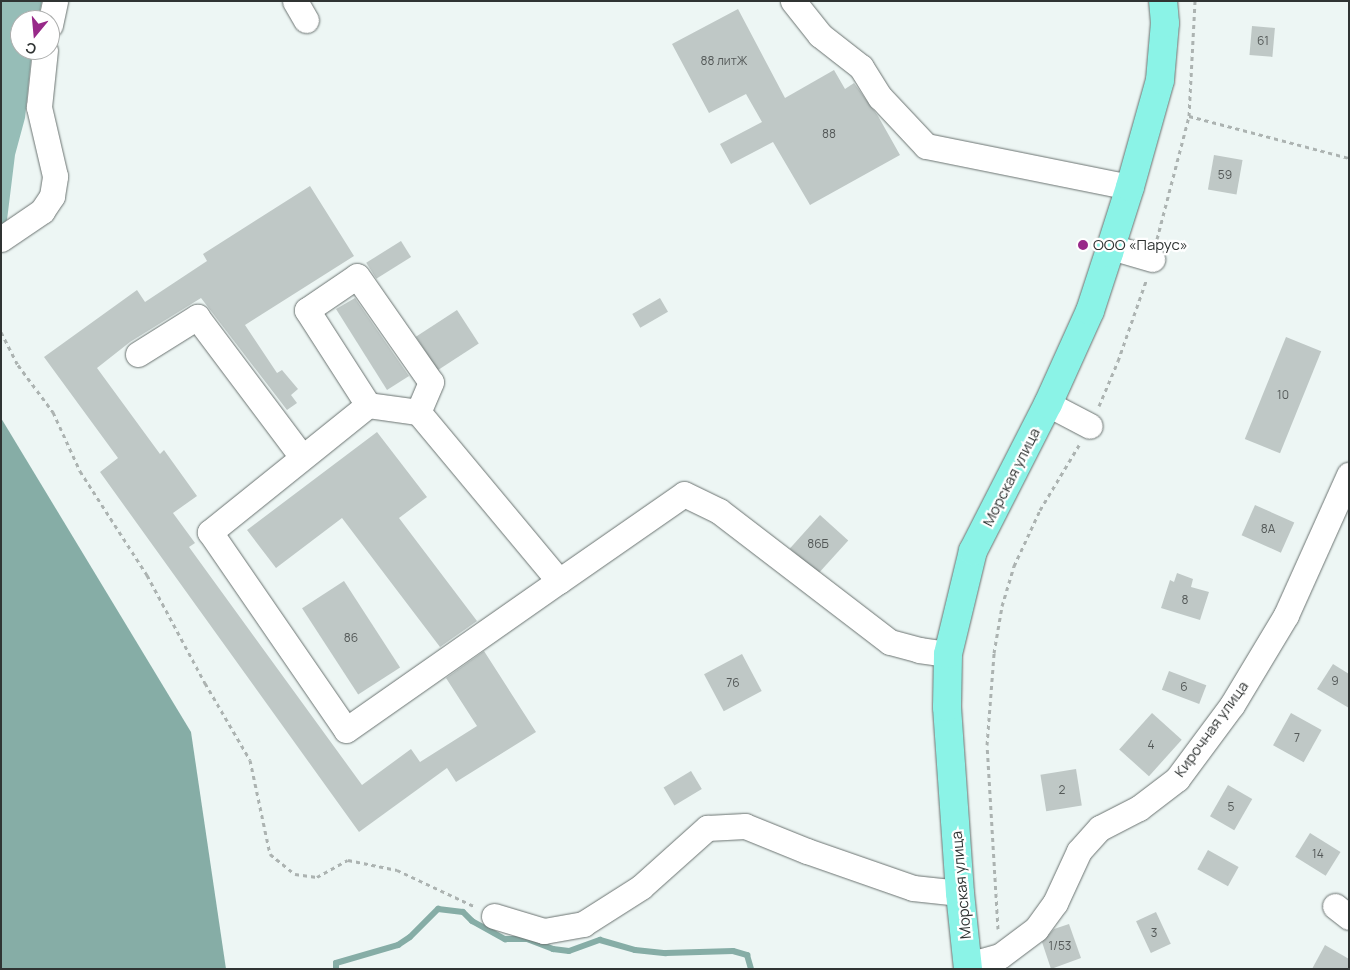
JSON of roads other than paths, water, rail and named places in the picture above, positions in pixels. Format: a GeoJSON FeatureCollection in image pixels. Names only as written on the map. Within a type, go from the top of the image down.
{"type":"FeatureCollection","features":[{"type":"Feature","properties":{"kind":"main road","name":"Морская улица"},"geometry":{"type":"LineString","coordinates":[[968,967],[960,893],[947,707],[948,654],[973,551],[1048,404],[1090,311],[1130,187],[1160,80],[1165,23],[1163,1]]}},
{"type":"Feature","properties":{"kind":"street"},"geometry":{"type":"LineString","coordinates":[[793,1],[820,35],[861,67],[880,97],[926,146],[1130,187]]}},
{"type":"Feature","properties":{"kind":"street"},"geometry":{"type":"LineString","coordinates":[[1,239],[42,211],[52,196],[55,176],[39,108],[44,60]]}},
{"type":"Feature","properties":{"kind":"street"},"geometry":{"type":"LineString","coordinates":[[1111,247],[1152,259]]}},
{"type":"Feature","properties":{"kind":"street"},"geometry":{"type":"LineString","coordinates":[[368,405],[306,310],[357,276],[432,382],[418,412]]}},
{"type":"Feature","properties":{"kind":"street"},"geometry":{"type":"LineString","coordinates":[[138,354],[197,317],[302,456]]}},
{"type":"Feature","properties":{"kind":"street"},"geometry":{"type":"LineString","coordinates":[[1048,404],[1090,426]]}},
{"type":"Feature","properties":{"kind":"street"},"geometry":{"type":"LineString","coordinates":[[559,581],[418,412],[368,405],[302,456],[210,532],[346,730],[684,494],[720,511],[890,642],[919,650],[948,654]]}},
{"type":"Feature","properties":{"kind":"street","name":"Кирочная улица"},"geometry":{"type":"LineString","coordinates":[[968,967],[1000,956],[1036,929],[1055,903],[1079,851],[1100,828],[1139,808],[1177,779],[1232,705],[1286,615],[1349,474]]}},
{"type":"Feature","properties":{"kind":"street"},"geometry":{"type":"LineString","coordinates":[[494,916],[544,931],[583,924],[641,887],[707,828],[745,826],[807,851],[913,888],[960,893]]}},
{"type":"Feature","properties":{"kind":"waterway"},"geometry":{"type":"LineString","coordinates":[[336,969],[336,963],[398,945],[410,937],[438,909],[463,912],[472,921],[505,939],[527,939],[553,949],[569,951],[600,940],[635,950],[666,953],[733,951],[747,955],[751,969]]}},
{"type":"Feature","properties":{"kind":"place","name":"ООО «Парус»"},"geometry":{"type":"Point","coordinates":[1083,245]}}]}
